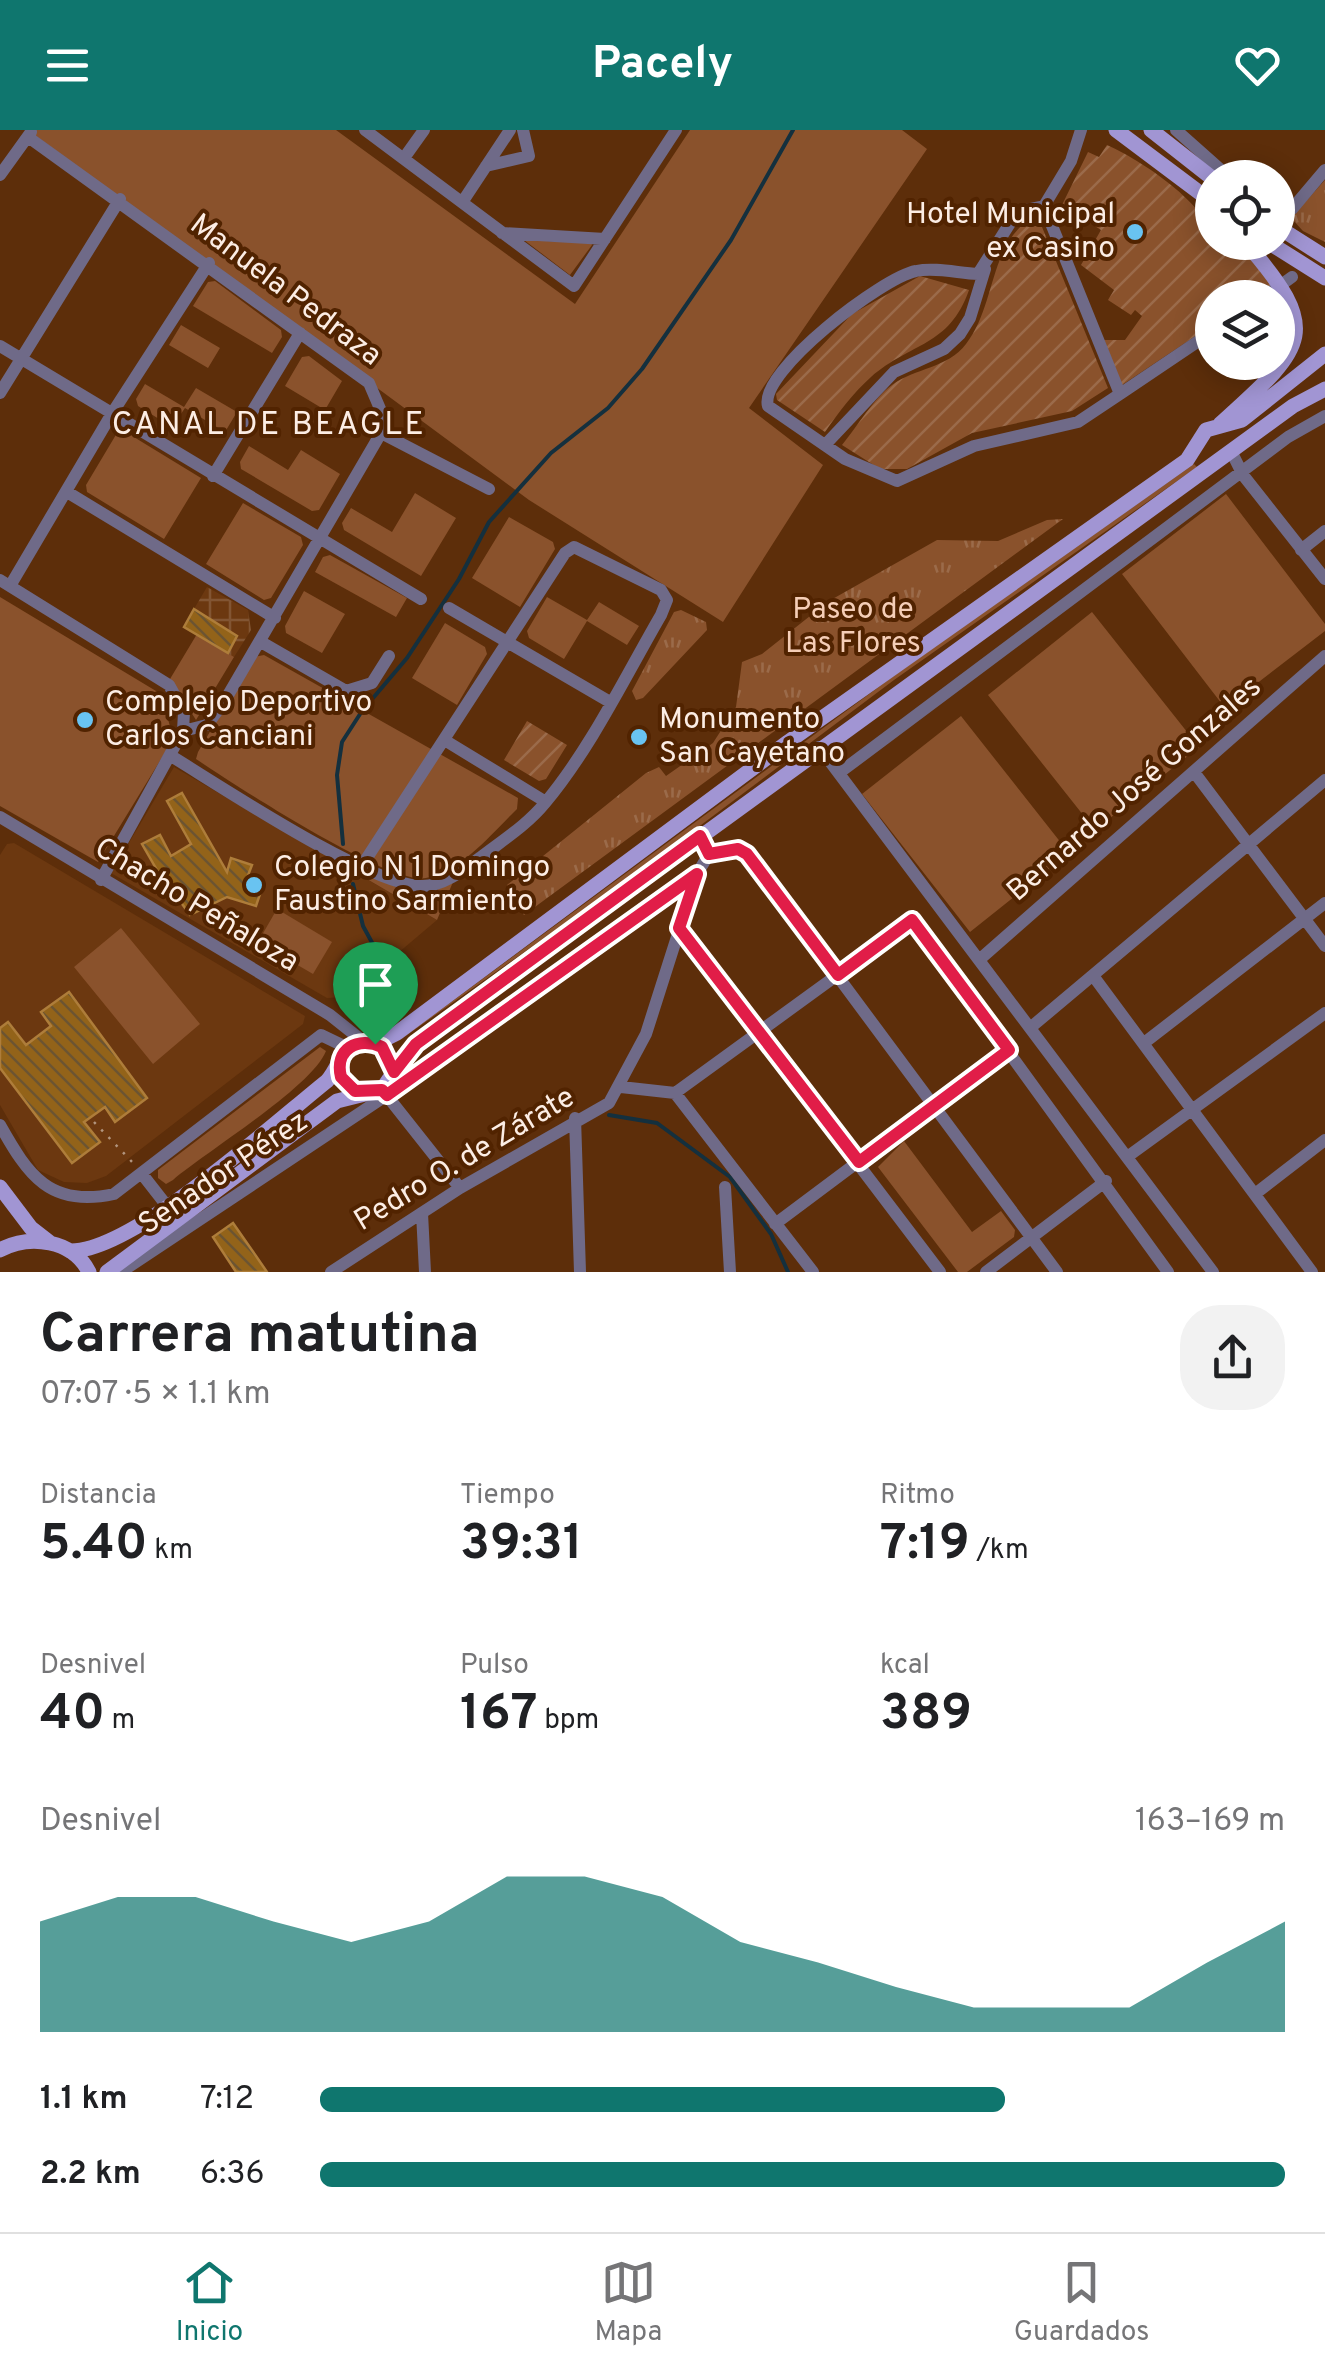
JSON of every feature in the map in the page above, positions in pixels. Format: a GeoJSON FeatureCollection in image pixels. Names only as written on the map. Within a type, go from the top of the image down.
{"type":"FeatureCollection","features":[{"type":"Feature","properties":{"kind":"main road"},"geometry":{"type":"LineString","coordinates":[[1116,130],[1195,189]]}},
{"type":"Feature","properties":{"kind":"main road"},"geometry":{"type":"LineString","coordinates":[[1152,130],[1195,164]]}},
{"type":"Feature","properties":{"kind":"main road"},"geometry":{"type":"LineString","coordinates":[[1187,183],[1195,193]]}},
{"type":"Feature","properties":{"kind":"main road"},"geometry":{"type":"LineString","coordinates":[[1295,230],[1325,257]]}},
{"type":"Feature","properties":{"kind":"main road"},"geometry":{"type":"LineString","coordinates":[[1295,259],[1325,278]]}},
{"type":"Feature","properties":{"kind":"main road"},"geometry":{"type":"LineString","coordinates":[[1268,260],[1298,283]]}},
{"type":"Feature","properties":{"kind":"main road"},"geometry":{"type":"LineString","coordinates":[[1224,424],[1311,342]]}},
{"type":"Feature","properties":{"kind":"main road"},"geometry":{"type":"LineString","coordinates":[[0,1186],[32,1228],[49,1242],[70,1250],[105,1246],[167,1206],[339,1068],[348,1048],[370,1043],[412,1022],[788,742],[1187,460],[1206,430],[1242,420],[1325,354]]}},
{"type":"Feature","properties":{"kind":"main road"},"geometry":{"type":"LineString","coordinates":[[107,1272],[337,1101],[385,1092],[394,1072],[416,1044],[1293,406],[1325,389]]}},
{"type":"Feature","properties":{"kind":"main road"},"geometry":{"type":"LineString","coordinates":[[1224,424],[1248,440]]}},
{"type":"Feature","properties":{"kind":"main road"},"geometry":{"type":"LineString","coordinates":[[1199,444],[1202,459],[1210,467]]}},
{"type":"Feature","properties":{"kind":"main road"},"geometry":{"type":"LineString","coordinates":[[370,1043],[389,1054],[394,1072]]}},
{"type":"Feature","properties":{"kind":"main road"},"geometry":{"type":"LineString","coordinates":[[339,1068],[347,1085],[364,1094]]}},
{"type":"Feature","properties":{"kind":"main road"},"geometry":{"type":"LineString","coordinates":[[0,1250],[17,1243],[49,1242]]}},
{"type":"Feature","properties":{"kind":"main road"},"geometry":{"type":"LineString","coordinates":[[70,1250],[89,1272]]}},
{"type":"Feature","properties":{"kind":"street"},"geometry":{"type":"LineString","coordinates":[[365,130],[574,286],[676,130]]}},
{"type":"Feature","properties":{"kind":"street"},"geometry":{"type":"LineString","coordinates":[[404,158],[424,130]]}},
{"type":"Feature","properties":{"kind":"street"},"geometry":{"type":"LineString","coordinates":[[462,201],[510,130]]}},
{"type":"Feature","properties":{"kind":"street"},"geometry":{"type":"LineString","coordinates":[[486,166],[529,156],[523,130]]}},
{"type":"Feature","properties":{"kind":"street"},"geometry":{"type":"LineString","coordinates":[[825,445],[894,372],[944,349],[960,334],[970,318],[986,267],[1017,212],[1044,206],[1070,161],[1081,130]]}},
{"type":"Feature","properties":{"kind":"street"},"geometry":{"type":"LineString","coordinates":[[1176,130],[1210,160]]}},
{"type":"Feature","properties":{"kind":"street"},"geometry":{"type":"LineString","coordinates":[[0,175],[30,133]]}},
{"type":"Feature","properties":{"kind":"street","name":"Manuela Pedraza"},"geometry":{"type":"LineString","coordinates":[[30,133],[368,382],[384,418],[381,433]]}},
{"type":"Feature","properties":{"kind":"street"},"geometry":{"type":"LineString","coordinates":[[1295,206],[1325,170]]}},
{"type":"Feature","properties":{"kind":"street"},"geometry":{"type":"LineString","coordinates":[[0,393],[120,199]]}},
{"type":"Feature","properties":{"kind":"street"},"geometry":{"type":"LineString","coordinates":[[1044,206],[1120,394]]}},
{"type":"Feature","properties":{"kind":"street"},"geometry":{"type":"LineString","coordinates":[[502,233],[605,240]]}},
{"type":"Feature","properties":{"kind":"street"},"geometry":{"type":"LineString","coordinates":[[101,880],[184,731],[184,712],[168,686],[5,583],[67,492],[111,415],[209,263]]}},
{"type":"Feature","properties":{"kind":"street"},"geometry":{"type":"LineString","coordinates":[[986,267],[978,274],[927,270],[903,276],[848,308],[792,361],[765,400],[825,445],[896,481],[974,446],[1078,422],[1195,343]]}},
{"type":"Feature","properties":{"kind":"street"},"geometry":{"type":"LineString","coordinates":[[213,476],[300,333]]}},
{"type":"Feature","properties":{"kind":"street"},"geometry":{"type":"LineString","coordinates":[[0,346],[421,599]]}},
{"type":"Feature","properties":{"kind":"street"},"geometry":{"type":"LineString","coordinates":[[839,774],[1244,475],[1288,438],[1325,416]]}},
{"type":"Feature","properties":{"kind":"street"},"geometry":{"type":"LineString","coordinates":[[184,731],[207,725],[260,642],[381,433],[489,489]]}},
{"type":"Feature","properties":{"kind":"street"},"geometry":{"type":"LineString","coordinates":[[1232,451],[1244,475],[1325,579]]}},
{"type":"Feature","properties":{"kind":"street"},"geometry":{"type":"LineString","coordinates":[[67,492],[274,618]]}},
{"type":"Feature","properties":{"kind":"street"},"geometry":{"type":"LineString","coordinates":[[1302,550],[1325,531]]}},
{"type":"Feature","properties":{"kind":"street"},"geometry":{"type":"LineString","coordinates":[[171,756],[292,830],[362,864],[412,884],[440,882],[466,869],[546,802],[661,615],[667,600],[662,590],[587,551],[574,547],[565,553],[446,741],[362,864]]}},
{"type":"Feature","properties":{"kind":"street"},"geometry":{"type":"LineString","coordinates":[[448,608],[610,702]]}},
{"type":"Feature","properties":{"kind":"street"},"geometry":{"type":"LineString","coordinates":[[260,642],[346,691],[372,682],[389,656]]}},
{"type":"Feature","properties":{"kind":"street","name":"Bernardo José Gonzales"},"geometry":{"type":"LineString","coordinates":[[979,960],[1325,656]]}},
{"type":"Feature","properties":{"kind":"street"},"geometry":{"type":"LineString","coordinates":[[446,741],[546,802]]}},
{"type":"Feature","properties":{"kind":"street"},"geometry":{"type":"LineString","coordinates":[[820,747],[1213,1272]]}},
{"type":"Feature","properties":{"kind":"street"},"geometry":{"type":"LineString","coordinates":[[1194,772],[1325,946]]}},
{"type":"Feature","properties":{"kind":"street"},"geometry":{"type":"LineString","coordinates":[[1030,1028],[1325,780]]}},
{"type":"Feature","properties":{"kind":"street","name":"Chacho Peñaloza"},"geometry":{"type":"LineString","coordinates":[[0,816],[314,1005],[370,1043]]}},
{"type":"Feature","properties":{"kind":"street"},"geometry":{"type":"LineString","coordinates":[[700,836],[709,854]]}},
{"type":"Feature","properties":{"kind":"street"},"geometry":{"type":"LineString","coordinates":[[1057,1272],[838,975],[747,854],[738,849],[709,854],[697,874],[646,1034],[621,1086],[675,1093],[760,1034],[838,975],[912,920],[1106,1181],[1168,1272]]}},
{"type":"Feature","properties":{"kind":"street","name":"Senador Pérez"},"geometry":{"type":"LineString","coordinates":[[121,1272],[697,874]]}},
{"type":"Feature","properties":{"kind":"street"},"geometry":{"type":"LineString","coordinates":[[1144,1043],[1325,903]]}},
{"type":"Feature","properties":{"kind":"street"},"geometry":{"type":"LineString","coordinates":[[679,928],[940,1272]]}},
{"type":"Feature","properties":{"kind":"street"},"geometry":{"type":"LineString","coordinates":[[1094,977],[1312,1272]]}},
{"type":"Feature","properties":{"kind":"street"},"geometry":{"type":"LineString","coordinates":[[1127,1157],[1325,1013]]}},
{"type":"Feature","properties":{"kind":"street"},"geometry":{"type":"LineString","coordinates":[[0,1124],[32,1176],[67,1196],[114,1194],[321,1035],[348,1048]]}},
{"type":"Feature","properties":{"kind":"street"},"geometry":{"type":"LineString","coordinates":[[775,1224],[1009,1050]]}},
{"type":"Feature","properties":{"kind":"street","name":"Pedro O. de Zárate"},"geometry":{"type":"LineString","coordinates":[[330,1272],[460,1188],[576,1118],[609,1103],[621,1086]]}},
{"type":"Feature","properties":{"kind":"street"},"geometry":{"type":"LineString","coordinates":[[385,1092],[460,1188]]}},
{"type":"Feature","properties":{"kind":"street"},"geometry":{"type":"LineString","coordinates":[[675,1093],[812,1272]]}},
{"type":"Feature","properties":{"kind":"street"},"geometry":{"type":"LineString","coordinates":[[576,1118],[580,1272]]}},
{"type":"Feature","properties":{"kind":"street"},"geometry":{"type":"LineString","coordinates":[[1255,1194],[1325,1140]]}},
{"type":"Feature","properties":{"kind":"street"},"geometry":{"type":"LineString","coordinates":[[142,1174],[167,1206]]}},
{"type":"Feature","properties":{"kind":"street"},"geometry":{"type":"LineString","coordinates":[[986,1272],[1106,1181]]}},
{"type":"Feature","properties":{"kind":"street"},"geometry":{"type":"LineString","coordinates":[[725,1187],[730,1272]]}},
{"type":"Feature","properties":{"kind":"street"},"geometry":{"type":"LineString","coordinates":[[422,1213],[425,1272]]}},
{"type":"Feature","properties":{"kind":"path"},"geometry":{"type":"LineString","coordinates":[[94,1122],[142,1174]]}},
{"type":"Feature","properties":{"kind":"shaded area"},"geometry":{"type":"Polygon","coordinates":[[[207,587],[248,610],[251,630],[234,657],[227,653],[237,636],[194,609],[207,587]]]}},
{"type":"Feature","properties":{"kind":"shaded area","name":"Colegio N 1 Domingo Faustino Sarmiento"},"geometry":{"type":"Polygon","coordinates":[[[174,767],[437,920],[346,997],[327,998],[111,873],[174,767]]]}},
{"type":"Feature","properties":{"kind":"shaded area"},"geometry":{"type":"Polygon","coordinates":[[[14,843],[305,1016],[303,1024],[106,1176],[87,1183],[64,1182],[38,1170],[0,1105],[0,855],[7,844],[14,843]]]}},
{"type":"Feature","properties":{"kind":"green space"},"geometry":{"type":"Polygon","coordinates":[[[28,130],[336,130],[575,304],[690,130],[902,130],[927,149],[749,408],[823,465],[723,622],[529,500],[28,130]]]}},
{"type":"Feature","properties":{"kind":"green space"},"geometry":{"type":"Polygon","coordinates":[[[1107,145],[1137,161],[1187,199],[1195,208],[1195,260],[1253,260],[1272,272],[1273,280],[1195,280],[1195,336],[1122,385],[1104,340],[1125,340],[1142,316],[1135,310],[1131,315],[1108,300],[1114,290],[1081,265],[1101,230],[1062,205],[1088,152],[1099,157],[1107,145]]]}},
{"type":"Feature","properties":{"kind":"green space"},"geometry":{"type":"Polygon","coordinates":[[[1325,180],[1325,242],[1303,231],[1295,222],[1295,214],[1325,180]]]}},
{"type":"Feature","properties":{"kind":"green space"},"geometry":{"type":"Polygon","coordinates":[[[1027,221],[1042,227],[1108,388],[1072,411],[972,433],[907,469],[880,469],[842,445],[892,385],[941,363],[966,344],[1006,247],[1027,221]]]}},
{"type":"Feature","properties":{"kind":"green space"},"geometry":{"type":"Polygon","coordinates":[[[524,240],[591,243],[592,245],[570,275],[524,240]]]}},
{"type":"Feature","properties":{"kind":"green space"},"geometry":{"type":"Polygon","coordinates":[[[920,276],[969,290],[961,309],[940,333],[871,377],[825,432],[777,400],[776,394],[852,314],[920,276]]]}},
{"type":"Feature","properties":{"kind":"green space"},"geometry":{"type":"Polygon","coordinates":[[[215,281],[281,330],[282,337],[272,353],[193,306],[208,282],[215,281]]]}},
{"type":"Feature","properties":{"kind":"green space"},"geometry":{"type":"Polygon","coordinates":[[[181,325],[220,348],[208,368],[169,345],[181,325]]]}},
{"type":"Feature","properties":{"kind":"green space"},"geometry":{"type":"Polygon","coordinates":[[[309,356],[342,381],[325,410],[285,386],[302,357],[309,356]]]}},
{"type":"Feature","properties":{"kind":"green space"},"geometry":{"type":"Polygon","coordinates":[[[145,384],[184,407],[196,388],[237,412],[225,432],[185,408],[172,427],[138,406],[136,399],[145,384]]]}},
{"type":"Feature","properties":{"kind":"green space"},"geometry":{"type":"Polygon","coordinates":[[[124,431],[201,478],[164,539],[87,492],[86,485],[117,433],[124,431]]]}},
{"type":"Feature","properties":{"kind":"green space"},"geometry":{"type":"Polygon","coordinates":[[[249,446],[288,470],[301,450],[340,474],[319,510],[312,511],[241,469],[240,462],[249,446]]]}},
{"type":"Feature","properties":{"kind":"green space"},"geometry":{"type":"Polygon","coordinates":[[[1194,464],[1197,467],[894,680],[665,852],[393,1045],[891,678],[1194,464]]]}},
{"type":"Feature","properties":{"kind":"green space"},"geometry":{"type":"Polygon","coordinates":[[[415,493],[456,518],[421,576],[344,530],[342,523],[351,508],[392,532],[415,493]]]}},
{"type":"Feature","properties":{"kind":"green space"},"geometry":{"type":"Polygon","coordinates":[[[1226,494],[1325,624],[1325,631],[1225,708],[1122,574],[1226,494]]]}},
{"type":"Feature","properties":{"kind":"green space"},"geometry":{"type":"Polygon","coordinates":[[[243,503],[301,537],[303,545],[271,598],[264,600],[206,564],[243,503]]]}},
{"type":"Feature","properties":{"kind":"green space"},"geometry":{"type":"Polygon","coordinates":[[[509,517],[553,542],[555,549],[520,607],[472,578],[509,517]]]}},
{"type":"Feature","properties":{"kind":"green space","name":"Paseo de Las Flores"},"geometry":{"type":"Polygon","coordinates":[[[1063,519],[524,915],[507,885],[646,773],[659,767],[666,776],[713,743],[736,707],[742,662],[762,654],[829,601],[937,540],[998,541],[1047,520],[1063,519]]]}},
{"type":"Feature","properties":{"kind":"green space"},"geometry":{"type":"Polygon","coordinates":[[[330,555],[407,598],[396,617],[315,572],[323,557],[330,555]]]}},
{"type":"Feature","properties":{"kind":"green space"},"geometry":{"type":"Polygon","coordinates":[[[304,591],[345,614],[322,653],[286,633],[285,626],[304,591]]]}},
{"type":"Feature","properties":{"kind":"green space","name":"Complejo Deportivo Carlos Canciani"},"geometry":{"type":"Polygon","coordinates":[[[0,597],[161,694],[171,730],[166,751],[98,862],[0,806],[0,597]]]}},
{"type":"Feature","properties":{"kind":"green space"},"geometry":{"type":"Polygon","coordinates":[[[547,597],[587,620],[599,602],[639,626],[627,645],[587,621],[564,659],[529,638],[527,631],[547,597]]]}},
{"type":"Feature","properties":{"kind":"green space"},"geometry":{"type":"Polygon","coordinates":[[[681,610],[706,622],[707,630],[643,698],[636,700],[632,691],[674,612],[681,610]]]}},
{"type":"Feature","properties":{"kind":"green space"},"geometry":{"type":"Polygon","coordinates":[[[1092,612],[1199,747],[1095,830],[988,695],[1092,612]]]}},
{"type":"Feature","properties":{"kind":"green space"},"geometry":{"type":"Polygon","coordinates":[[[445,623],[485,647],[487,654],[457,705],[412,678],[445,623]]]}},
{"type":"Feature","properties":{"kind":"green space"},"geometry":{"type":"Polygon","coordinates":[[[197,634],[234,657],[196,720],[170,679],[197,634]]]}},
{"type":"Feature","properties":{"kind":"green space"},"geometry":{"type":"Polygon","coordinates":[[[264,655],[518,798],[517,809],[464,860],[426,878],[380,866],[275,810],[196,759],[254,657],[264,655]]]}},
{"type":"Feature","properties":{"kind":"green space"},"geometry":{"type":"Polygon","coordinates":[[[961,716],[1069,853],[970,932],[862,794],[961,716]]]}},
{"type":"Feature","properties":{"kind":"green space"},"geometry":{"type":"Polygon","coordinates":[[[527,721],[567,745],[546,779],[539,781],[504,760],[527,721]]]}},
{"type":"Feature","properties":{"kind":"green space"},"geometry":{"type":"Polygon","coordinates":[[[365,873],[405,891],[430,893],[453,882],[437,920],[360,875],[365,873]]]}},
{"type":"Feature","properties":{"kind":"green space"},"geometry":{"type":"Polygon","coordinates":[[[277,909],[332,942],[313,974],[258,942],[277,909]]]}},
{"type":"Feature","properties":{"kind":"green space"},"geometry":{"type":"Polygon","coordinates":[[[121,928],[200,1024],[153,1064],[74,967],[121,928]]]}},
{"type":"Feature","properties":{"kind":"green space"},"geometry":{"type":"Polygon","coordinates":[[[320,1047],[326,1051],[317,1066],[280,1100],[173,1180],[166,1184],[158,1178],[158,1170],[320,1047]]]}},
{"type":"Feature","properties":{"kind":"green space"},"geometry":{"type":"Polygon","coordinates":[[[904,1141],[972,1232],[1001,1211],[1015,1230],[1014,1237],[967,1272],[958,1272],[878,1167],[904,1141]]]}},
{"type":"Feature","properties":{"kind":"building"},"geometry":{"type":"Polygon","coordinates":[[[194,609],[237,636],[228,653],[184,627],[194,609]]]}},
{"type":"Feature","properties":{"kind":"building"},"geometry":{"type":"Polygon","coordinates":[[[182,793],[227,872],[231,858],[252,865],[245,883],[262,888],[256,906],[227,897],[190,915],[180,901],[176,903],[142,844],[160,835],[171,856],[191,844],[167,801],[182,793]]]}},
{"type":"Feature","properties":{"kind":"building"},"geometry":{"type":"Polygon","coordinates":[[[69,992],[147,1098],[115,1122],[105,1107],[84,1122],[100,1142],[72,1163],[0,1068],[0,1028],[8,1022],[26,1045],[51,1026],[41,1012],[69,992]]]}},
{"type":"Feature","properties":{"kind":"building"},"geometry":{"type":"Polygon","coordinates":[[[233,1223],[267,1272],[236,1272],[213,1237],[233,1223]]]}},
{"type":"Feature","properties":{"kind":"waterway"},"geometry":{"type":"LineString","coordinates":[[343,844],[337,775],[342,742],[362,711],[407,658],[459,579],[489,522],[551,453],[608,408],[642,369],[731,240],[793,130]]}},
{"type":"Feature","properties":{"kind":"waterway"},"geometry":{"type":"LineString","coordinates":[[353,884],[363,926],[381,959]]}},
{"type":"Feature","properties":{"kind":"waterway"},"geometry":{"type":"LineString","coordinates":[[609,1115],[657,1123],[730,1177],[771,1234],[788,1272]]}},
{"type":"Feature","properties":{"kind":"place","name":"Hotel Municipal ex Casino"},"geometry":{"type":"Point","coordinates":[1135,232]}},
{"type":"Feature","properties":{"kind":"place","name":"Complejo Deportivo Carlos Canciani"},"geometry":{"type":"Point","coordinates":[85,720]}},
{"type":"Feature","properties":{"kind":"place","name":"Monumento San Cayetano"},"geometry":{"type":"Point","coordinates":[639,737]}},
{"type":"Feature","properties":{"kind":"place","name":"Colegio N 1 Domingo Faustino Sarmiento"},"geometry":{"type":"Point","coordinates":[254,885]}},
{"type":"Feature","properties":{"kind":"district","name":"CANAL DE BEAGLE"},"geometry":{"type":"Point","coordinates":[269,426]}},
{"type":"Feature","properties":{"kind":"route"},"geometry":{"type":"LineString","coordinates":[[700,836],[709,854],[738,849],[747,854],[838,975],[912,920],[1009,1050],[859,1162],[679,928],[697,874],[387,1095],[382,1090],[373,1094],[355,1091],[341,1077],[341,1057],[348,1048],[355,1043],[375,1044],[389,1054],[394,1072],[416,1044],[700,836]]}}]}
